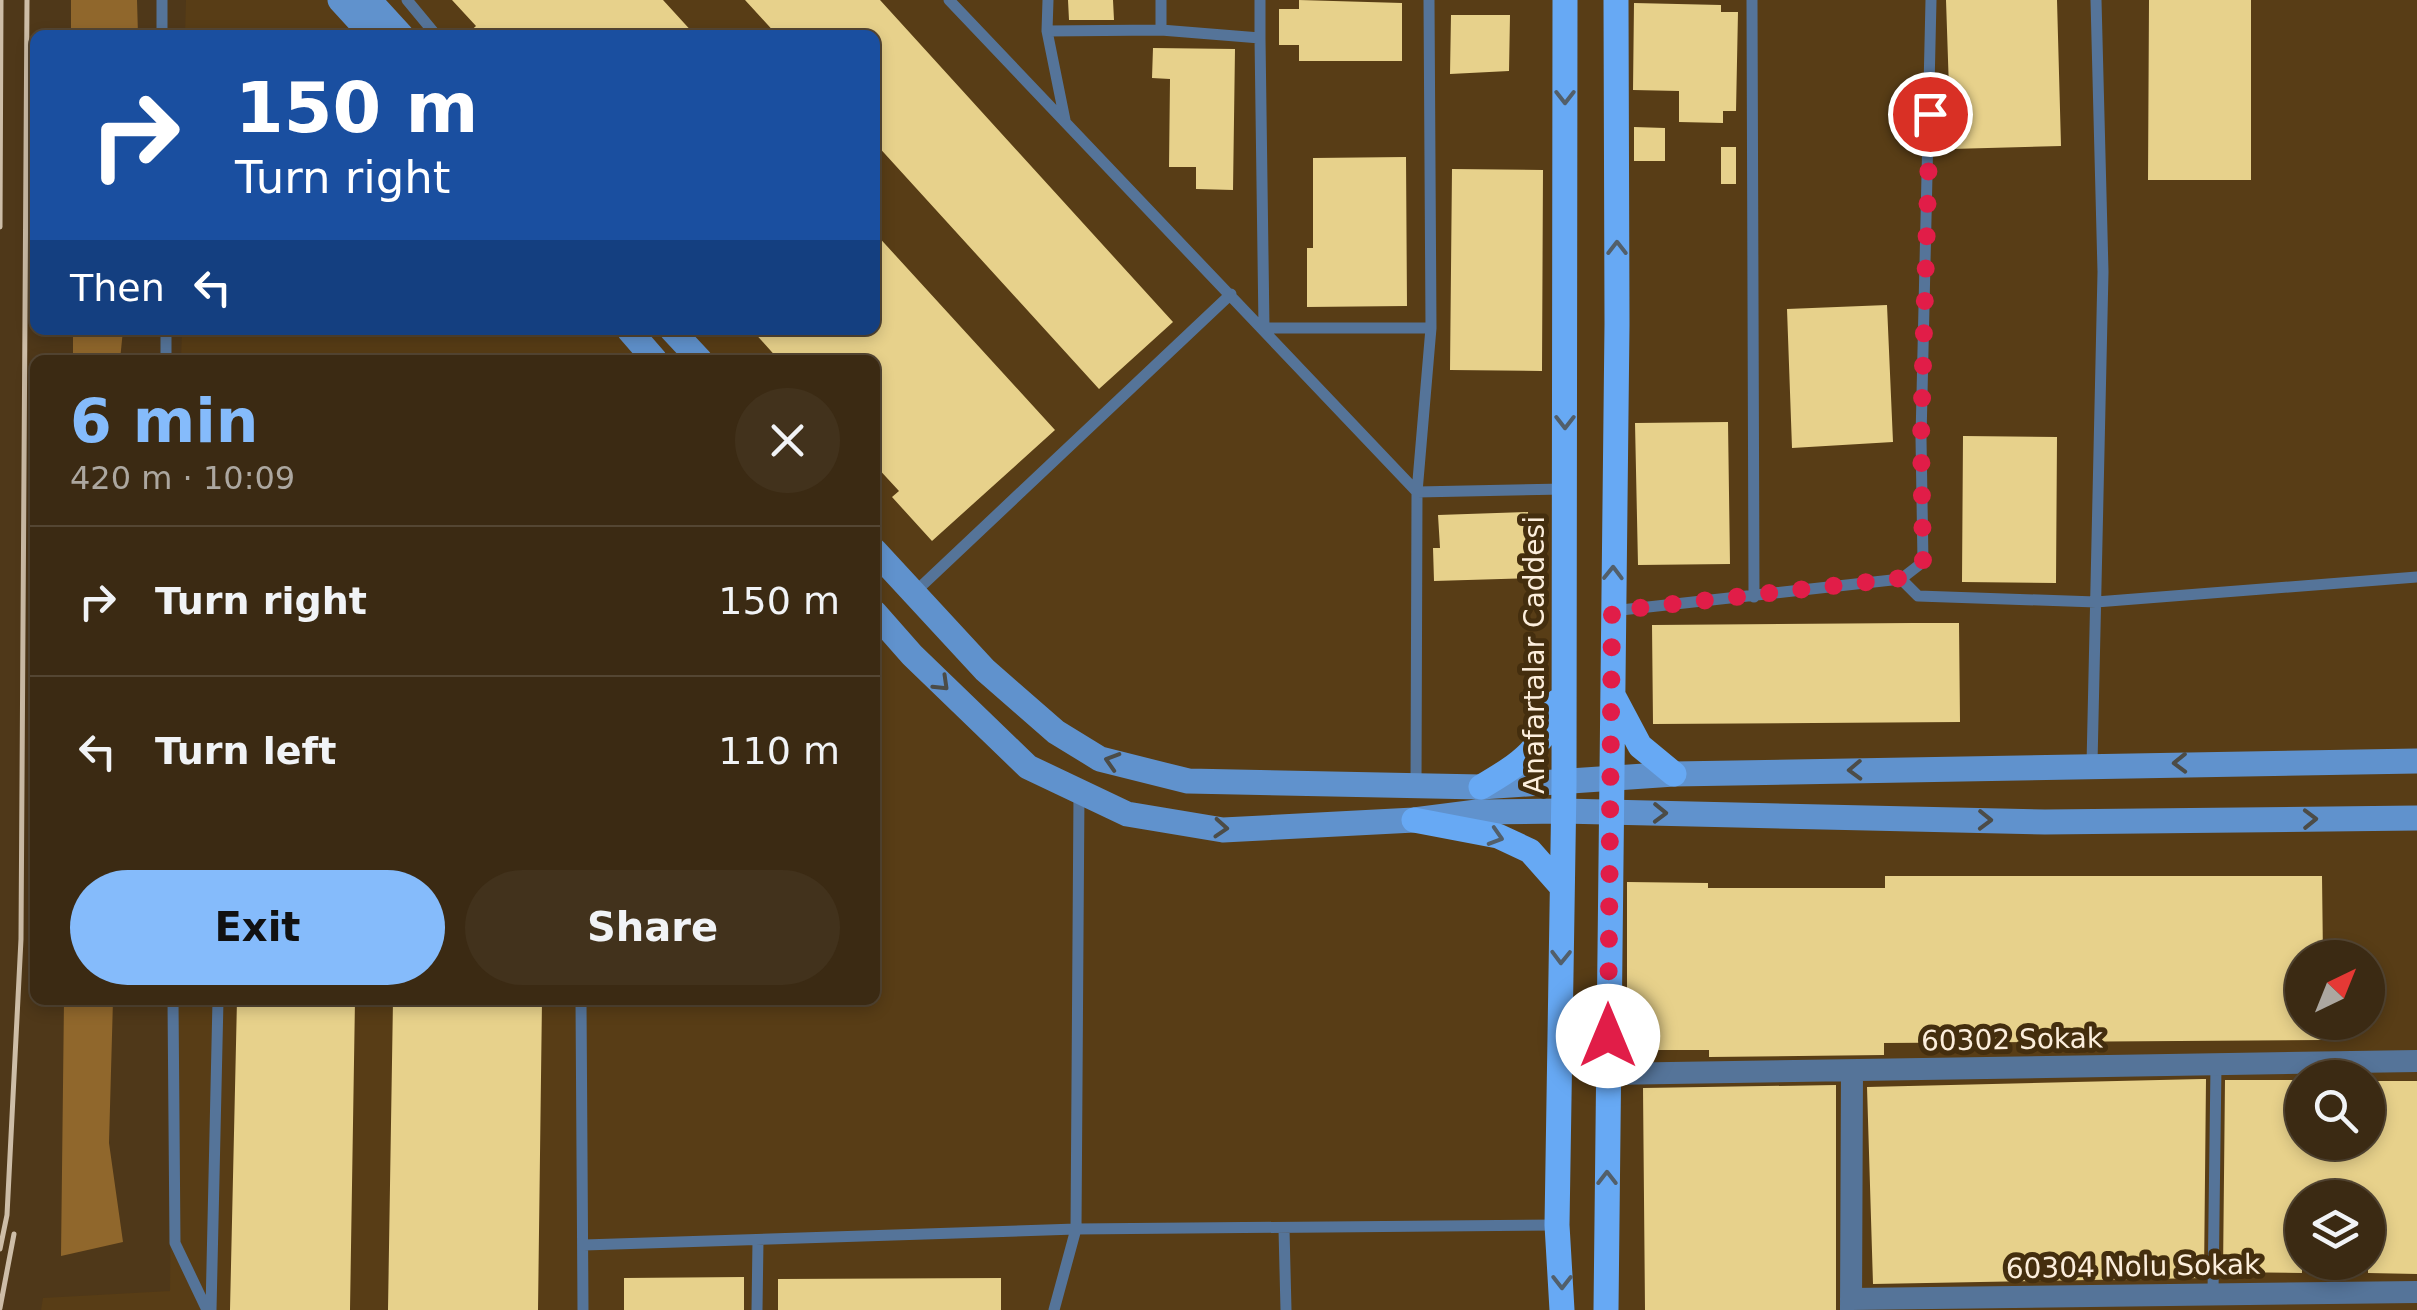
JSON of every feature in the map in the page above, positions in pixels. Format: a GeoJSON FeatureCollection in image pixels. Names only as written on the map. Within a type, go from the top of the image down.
{"type":"FeatureCollection","features":[{"type":"Feature","properties":{"kind":"main road"},"geometry":{"type":"LineString","coordinates":[[340,0],[373,20]]}},
{"type":"Feature","properties":{"kind":"main road","name":"Anafartalar Caddesi"},"geometry":{"type":"LineString","coordinates":[[1562,1310],[1558,1225],[1565,0]]}},
{"type":"Feature","properties":{"kind":"main road"},"geometry":{"type":"LineString","coordinates":[[1606,1310],[1616,0]]}},
{"type":"Feature","properties":{"kind":"main road"},"geometry":{"type":"LineString","coordinates":[[633,335],[651,355]]}},
{"type":"Feature","properties":{"kind":"main road"},"geometry":{"type":"LineString","coordinates":[[677,335],[695,355]]}},
{"type":"Feature","properties":{"kind":"main road"},"geometry":{"type":"LineString","coordinates":[[880,556],[985,670],[1056,732],[1100,758],[1188,781],[1481,788],[1563,798],[1609,812],[2045,822],[2417,818]]}},
{"type":"Feature","properties":{"kind":"main road"},"geometry":{"type":"LineString","coordinates":[[880,618],[1028,768],[1128,814],[1223,830],[1414,820],[1563,798],[1610,780],[1674,774],[2417,760]]}},
{"type":"Feature","properties":{"kind":"main road"},"geometry":{"type":"LineString","coordinates":[[1481,788],[1531,754],[1548,732],[1564,682]]}},
{"type":"Feature","properties":{"kind":"main road"},"geometry":{"type":"LineString","coordinates":[[1610,691],[1640,746],[1674,774]]}},
{"type":"Feature","properties":{"kind":"main road"},"geometry":{"type":"LineString","coordinates":[[1414,820],[1498,836],[1530,850],[1562,886]]}},
{"type":"Feature","properties":{"kind":"street","name":"60302 Sokak"},"geometry":{"type":"LineString","coordinates":[[1608,1074],[2417,1061]]}},
{"type":"Feature","properties":{"kind":"street"},"geometry":{"type":"LineString","coordinates":[[1851,1304],[1852,1071]]}},
{"type":"Feature","properties":{"kind":"street","name":"60304 Nolu Sokak"},"geometry":{"type":"LineString","coordinates":[[1851,1304],[2081,1305],[2213,1293],[2417,1292]]}},
{"type":"Feature","properties":{"kind":"lane"},"geometry":{"type":"LineString","coordinates":[[162,0],[162,30]]}},
{"type":"Feature","properties":{"kind":"lane"},"geometry":{"type":"LineString","coordinates":[[407,0],[432,30]]}},
{"type":"Feature","properties":{"kind":"lane"},"geometry":{"type":"LineString","coordinates":[[1048,0],[1046,31],[1065,122]]}},
{"type":"Feature","properties":{"kind":"lane"},"geometry":{"type":"LineString","coordinates":[[1161,0],[1161,30]]}},
{"type":"Feature","properties":{"kind":"lane"},"geometry":{"type":"LineString","coordinates":[[1260,0],[1264,328]]}},
{"type":"Feature","properties":{"kind":"lane"},"geometry":{"type":"LineString","coordinates":[[1416,788],[1417,492],[1430,328],[1430,0]]}},
{"type":"Feature","properties":{"kind":"lane"},"geometry":{"type":"LineString","coordinates":[[1752,0],[1754,597]]}},
{"type":"Feature","properties":{"kind":"lane"},"geometry":{"type":"LineString","coordinates":[[1612,611],[1902,578],[1923,562],[1921,438],[1931,0]]}},
{"type":"Feature","properties":{"kind":"lane"},"geometry":{"type":"LineString","coordinates":[[2092,764],[2103,272],[2096,0]]}},
{"type":"Feature","properties":{"kind":"lane"},"geometry":{"type":"LineString","coordinates":[[952,1],[1417,492],[1565,489]]}},
{"type":"Feature","properties":{"kind":"lane"},"geometry":{"type":"LineString","coordinates":[[1046,31],[1161,30],[1260,38]]}},
{"type":"Feature","properties":{"kind":"lane"},"geometry":{"type":"LineString","coordinates":[[914,593],[1231,294]]}},
{"type":"Feature","properties":{"kind":"lane"},"geometry":{"type":"LineString","coordinates":[[1264,328],[1430,328]]}},
{"type":"Feature","properties":{"kind":"lane"},"geometry":{"type":"LineString","coordinates":[[1902,578],[1918,596],[2096,602],[2417,577]]}},
{"type":"Feature","properties":{"kind":"lane"},"geometry":{"type":"LineString","coordinates":[[1054,1310],[1076,1229],[1080,792]]}},
{"type":"Feature","properties":{"kind":"lane"},"geometry":{"type":"LineString","coordinates":[[173,1005],[175,1243],[209,1310]]}},
{"type":"Feature","properties":{"kind":"lane"},"geometry":{"type":"LineString","coordinates":[[209,1310],[218,1005]]}},
{"type":"Feature","properties":{"kind":"lane"},"geometry":{"type":"LineString","coordinates":[[581,1005],[583,1310]]}},
{"type":"Feature","properties":{"kind":"lane"},"geometry":{"type":"LineString","coordinates":[[2213,1293],[2216,1065]]}},
{"type":"Feature","properties":{"kind":"lane"},"geometry":{"type":"LineString","coordinates":[[584,1245],[1076,1229],[1558,1225]]}},
{"type":"Feature","properties":{"kind":"lane"},"geometry":{"type":"LineString","coordinates":[[1284,1229],[1286,1310]]}},
{"type":"Feature","properties":{"kind":"lane"},"geometry":{"type":"LineString","coordinates":[[757,1310],[758,1240]]}},
{"type":"Feature","properties":{"kind":"shaded area"},"geometry":{"type":"Polygon","coordinates":[[[71,0],[137,0],[138,30],[71,30],[71,0]]]}},
{"type":"Feature","properties":{"kind":"shaded area"},"geometry":{"type":"Polygon","coordinates":[[[186,0],[2417,0],[2417,1310],[41,1310],[43,1298],[170,1291],[173,1005],[880,1005],[880,355],[181,355],[182,335],[880,335],[880,30],[185,30],[186,0]]]}},
{"type":"Feature","properties":{"kind":"shaded area"},"geometry":{"type":"Polygon","coordinates":[[[73,335],[122,335],[120,355],[73,355],[73,335]]]}},
{"type":"Feature","properties":{"kind":"shaded area"},"geometry":{"type":"Polygon","coordinates":[[[64,1005],[113,1005],[109,1143],[123,1242],[61,1256],[64,1005]]]}},
{"type":"Feature","properties":{"kind":"building"},"geometry":{"type":"Polygon","coordinates":[[[452,0],[663,0],[690,30],[472,30],[476,26],[452,0]]]}},
{"type":"Feature","properties":{"kind":"building"},"geometry":{"type":"Polygon","coordinates":[[[745,0],[880,0],[1173,322],[1099,389],[880,148],[880,30],[772,30],[745,0]]]}},
{"type":"Feature","properties":{"kind":"building"},"geometry":{"type":"Polygon","coordinates":[[[1068,0],[1113,0],[1114,20],[1069,20],[1068,0]]]}},
{"type":"Feature","properties":{"kind":"building"},"geometry":{"type":"Polygon","coordinates":[[[1299,0],[1402,3],[1402,61],[1299,61],[1299,45],[1279,45],[1279,9],[1299,9],[1299,0]]]}},
{"type":"Feature","properties":{"kind":"building"},"geometry":{"type":"Polygon","coordinates":[[[1946,0],[2057,0],[2061,146],[1951,149],[1946,0]]]}},
{"type":"Feature","properties":{"kind":"building"},"geometry":{"type":"Polygon","coordinates":[[[2149,0],[2251,0],[2251,180],[2148,180],[2149,0]]]}},
{"type":"Feature","properties":{"kind":"building"},"geometry":{"type":"Polygon","coordinates":[[[1634,3],[1721,5],[1721,12],[1738,12],[1736,111],[1723,111],[1723,123],[1679,122],[1679,91],[1633,90],[1634,3]]]}},
{"type":"Feature","properties":{"kind":"building"},"geometry":{"type":"Polygon","coordinates":[[[1451,15],[1510,15],[1509,71],[1450,74],[1451,15]]]}},
{"type":"Feature","properties":{"kind":"building"},"geometry":{"type":"Polygon","coordinates":[[[1153,48],[1235,49],[1233,190],[1196,189],[1196,167],[1169,167],[1170,79],[1152,78],[1153,48]]]}},
{"type":"Feature","properties":{"kind":"building"},"geometry":{"type":"Polygon","coordinates":[[[1634,127],[1665,128],[1665,161],[1634,161],[1634,127]]]}},
{"type":"Feature","properties":{"kind":"building"},"geometry":{"type":"Polygon","coordinates":[[[1721,147],[1736,147],[1736,184],[1721,184],[1721,147]]]}},
{"type":"Feature","properties":{"kind":"building"},"geometry":{"type":"Polygon","coordinates":[[[1406,157],[1407,306],[1307,307],[1307,248],[1313,248],[1313,158],[1406,157]]]}},
{"type":"Feature","properties":{"kind":"building"},"geometry":{"type":"Polygon","coordinates":[[[1452,169],[1543,170],[1542,371],[1450,370],[1452,169]]]}},
{"type":"Feature","properties":{"kind":"building"},"geometry":{"type":"Polygon","coordinates":[[[880,238],[1055,430],[932,541],[892,497],[899,491],[880,470],[880,355],[774,355],[756,335],[880,335],[880,238]]]}},
{"type":"Feature","properties":{"kind":"building"},"geometry":{"type":"Polygon","coordinates":[[[1887,305],[1893,442],[1792,448],[1787,309],[1887,305]]]}},
{"type":"Feature","properties":{"kind":"building"},"geometry":{"type":"Polygon","coordinates":[[[1728,422],[1730,564],[1638,565],[1635,423],[1728,422]]]}},
{"type":"Feature","properties":{"kind":"building"},"geometry":{"type":"Polygon","coordinates":[[[1963,436],[2057,437],[2056,583],[1962,582],[1963,436]]]}},
{"type":"Feature","properties":{"kind":"building"},"geometry":{"type":"Polygon","coordinates":[[[1528,512],[1530,578],[1434,581],[1433,548],[1440,548],[1438,515],[1528,512]]]}},
{"type":"Feature","properties":{"kind":"building"},"geometry":{"type":"Polygon","coordinates":[[[1959,623],[1960,722],[1653,724],[1652,625],[1959,623]]]}},
{"type":"Feature","properties":{"kind":"building"},"geometry":{"type":"Polygon","coordinates":[[[1885,876],[2322,876],[2323,940],[2285,940],[2285,1040],[2323,1040],[1884,1043],[1884,1055],[1709,1057],[1709,1050],[1627,1050],[1627,882],[1708,883],[1708,888],[1885,888],[1885,876]]]}},
{"type":"Feature","properties":{"kind":"building"},"geometry":{"type":"Polygon","coordinates":[[[237,1005],[355,1005],[350,1310],[230,1310],[237,1005]]]}},
{"type":"Feature","properties":{"kind":"building"},"geometry":{"type":"Polygon","coordinates":[[[393,1005],[542,1005],[538,1310],[388,1310],[393,1005]]]}},
{"type":"Feature","properties":{"kind":"building"},"geometry":{"type":"Polygon","coordinates":[[[2206,1079],[2204,1278],[1873,1284],[1867,1087],[2206,1079]]]}},
{"type":"Feature","properties":{"kind":"building"},"geometry":{"type":"Polygon","coordinates":[[[2225,1080],[2285,1080],[2285,1160],[2385,1160],[2385,1081],[2417,1081],[2417,1274],[2385,1273],[2385,1180],[2285,1180],[2285,1273],[2223,1272],[2225,1080]]]}},
{"type":"Feature","properties":{"kind":"building"},"geometry":{"type":"Polygon","coordinates":[[[1836,1085],[1836,1310],[1645,1310],[1643,1088],[1836,1085]]]}},
{"type":"Feature","properties":{"kind":"building"},"geometry":{"type":"Polygon","coordinates":[[[744,1277],[744,1310],[624,1310],[624,1278],[744,1277]]]}},
{"type":"Feature","properties":{"kind":"building"},"geometry":{"type":"Polygon","coordinates":[[[1001,1278],[1001,1310],[778,1310],[778,1279],[1001,1278]]]}},
{"type":"Feature","properties":{"kind":"railway"},"geometry":{"type":"LineString","coordinates":[[0,227],[1,0]]}},
{"type":"Feature","properties":{"kind":"railway"},"geometry":{"type":"LineString","coordinates":[[0,1249],[7,1215],[21,939],[27,0]]}},
{"type":"Feature","properties":{"kind":"railway"},"geometry":{"type":"LineString","coordinates":[[0,1308],[14,1234]]}},
{"type":"Feature","properties":{"kind":"route"},"geometry":{"type":"LineString","coordinates":[[1608,1036],[1612,611],[1902,578],[1923,562],[1921,438],[1930,114]]}}]}
